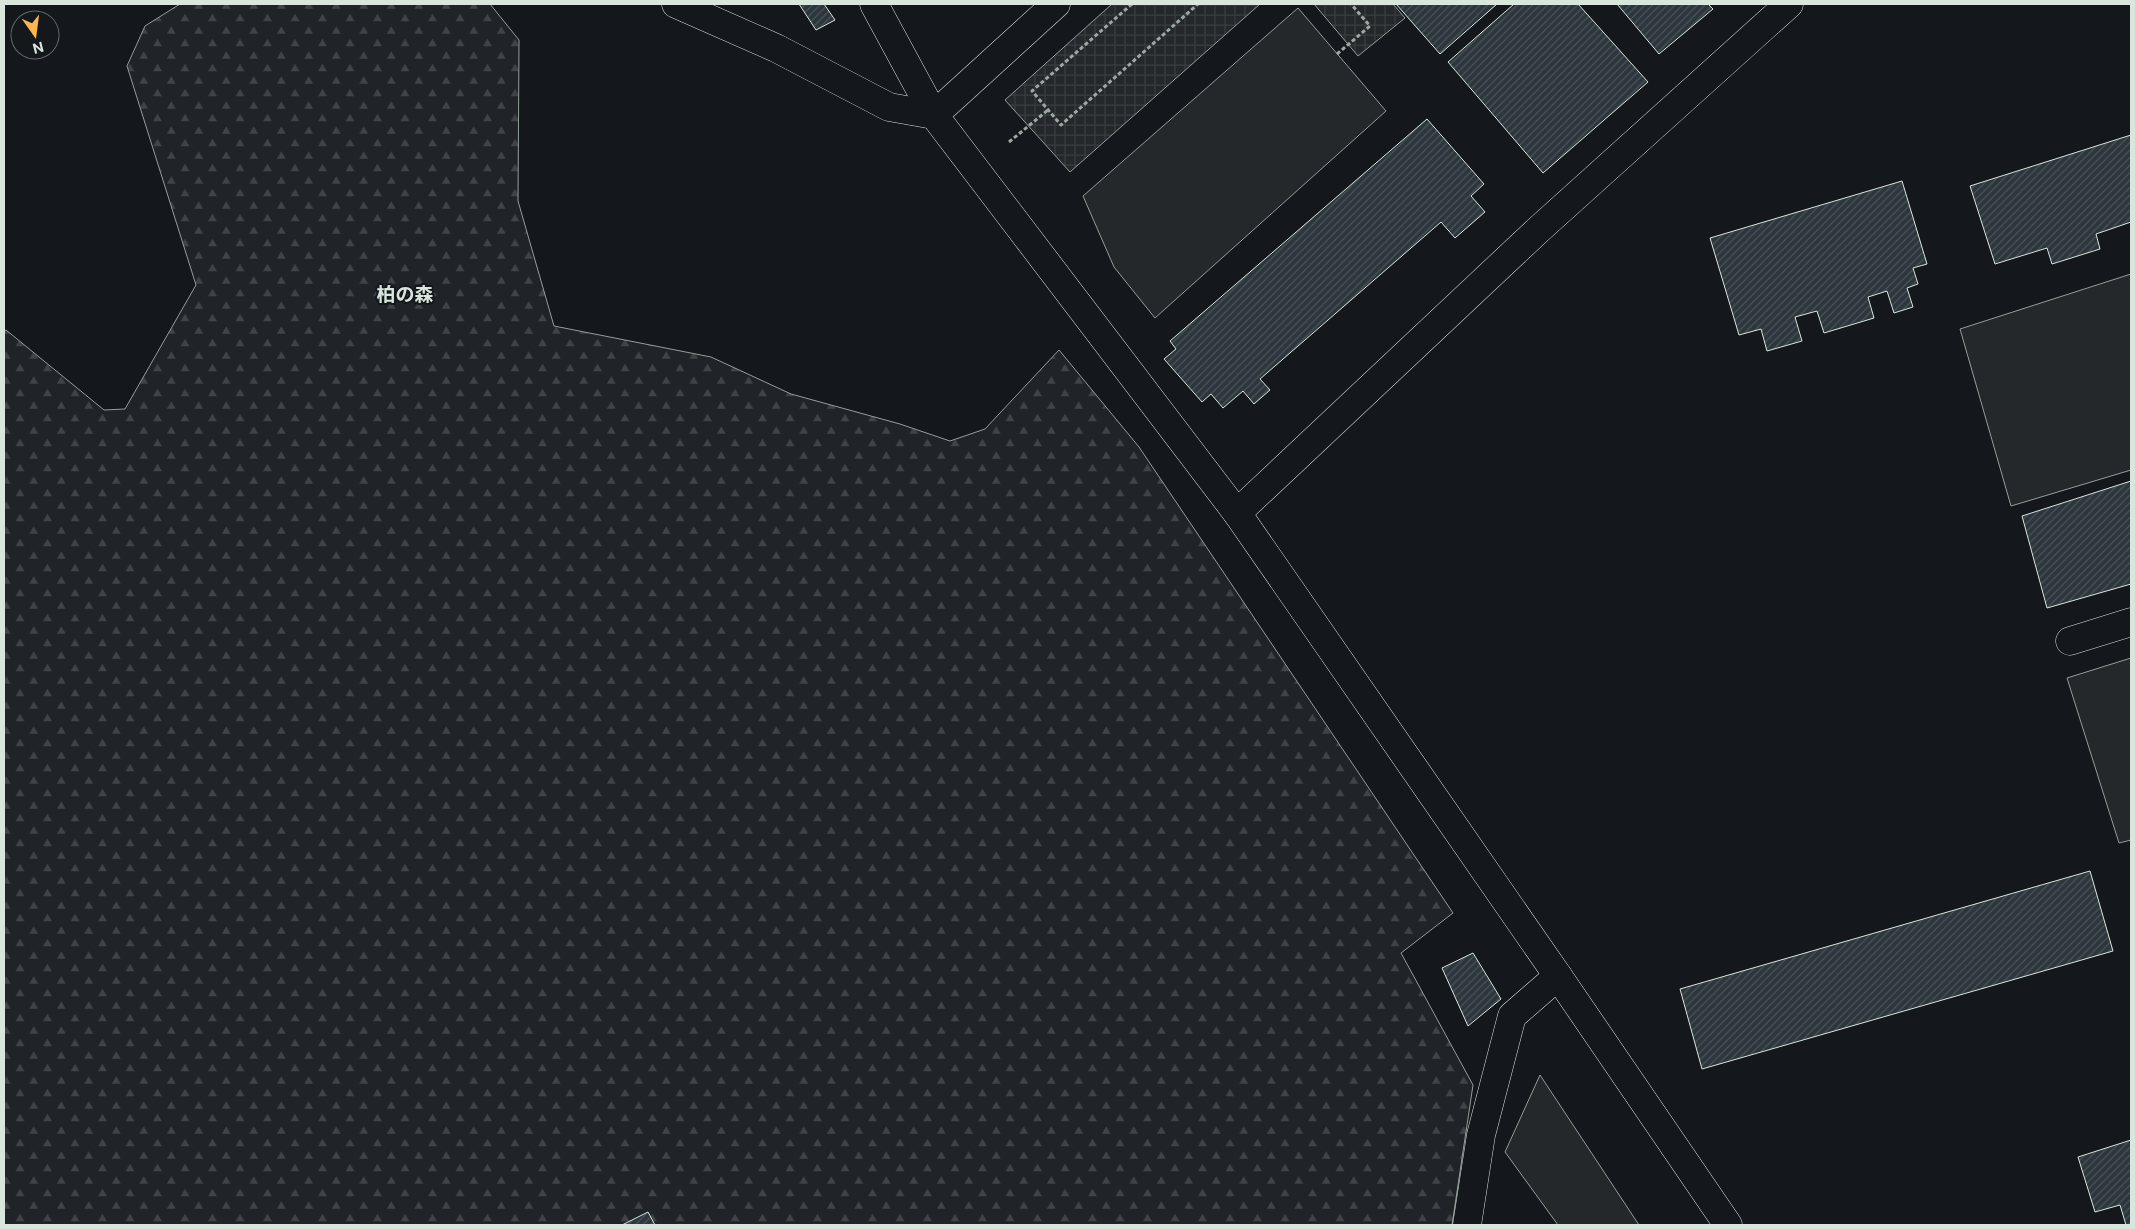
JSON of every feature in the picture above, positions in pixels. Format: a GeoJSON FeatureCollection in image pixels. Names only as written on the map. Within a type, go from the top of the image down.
{"type":"FeatureCollection","features":[{"type":"Feature","properties":{"kind":"street"},"geometry":{"type":"LineString","coordinates":[[676,4],[776,48],[889,107],[934,115]]}},
{"type":"Feature","properties":{"kind":"street"},"geometry":{"type":"LineString","coordinates":[[874,4],[934,115],[1237,513],[1728,1225]]}},
{"type":"Feature","properties":{"kind":"street"},"geometry":{"type":"LineString","coordinates":[[934,115],[1056,4]]}},
{"type":"Feature","properties":{"kind":"street"},"geometry":{"type":"LineString","coordinates":[[1237,513],[1537,230],[1778,7]]}},
{"type":"Feature","properties":{"kind":"street"},"geometry":{"type":"LineString","coordinates":[[2070,641],[2131,622]]}},
{"type":"Feature","properties":{"kind":"street"},"geometry":{"type":"LineString","coordinates":[[1467,1225],[1481,1135],[1512,1016],[1558,976]]}},
{"type":"Feature","properties":{"kind":"path"},"geometry":{"type":"LineString","coordinates":[[1132,4],[1032,90],[1061,125],[1198,4]]}},
{"type":"Feature","properties":{"kind":"path"},"geometry":{"type":"LineString","coordinates":[[1338,54],[1370,26],[1351,4]]}},
{"type":"Feature","properties":{"kind":"path"},"geometry":{"type":"LineString","coordinates":[[1009,142],[1048,110]]}},
{"type":"Feature","properties":{"kind":"green space"},"geometry":{"type":"Polygon","coordinates":[[[180,4],[490,4],[519,40],[518,201],[554,326],[711,357],[791,394],[900,424],[950,441],[985,429],[1059,350],[1139,447],[1453,913],[1401,953],[1473,1085],[1452,1225],[4,1225],[4,331],[6,330],[104,410],[125,409],[196,285],[127,66],[145,26],[180,4]]]}},
{"type":"Feature","properties":{"kind":"shaded area"},"geometry":{"type":"Polygon","coordinates":[[[1112,4],[1260,4],[1070,172],[1005,100],[1112,4]]]}},
{"type":"Feature","properties":{"kind":"shaded area"},"geometry":{"type":"Polygon","coordinates":[[[1314,4],[1393,4],[1405,18],[1358,56],[1314,4]]]}},
{"type":"Feature","properties":{"kind":"shaded area"},"geometry":{"type":"Polygon","coordinates":[[[1298,8],[1386,111],[1155,318],[1114,267],[1083,196],[1298,8]]]}},
{"type":"Feature","properties":{"kind":"shaded area"},"geometry":{"type":"Polygon","coordinates":[[[2131,274],[2131,470],[2011,506],[1960,329],[2131,274]]]}},
{"type":"Feature","properties":{"kind":"shaded area"},"geometry":{"type":"Polygon","coordinates":[[[2131,658],[2131,840],[2119,843],[2067,678],[2131,658]]]}},
{"type":"Feature","properties":{"kind":"shaded area"},"geometry":{"type":"Polygon","coordinates":[[[1540,1075],[1639,1225],[1558,1225],[1505,1152],[1540,1075]]]}},
{"type":"Feature","properties":{"kind":"building"},"geometry":{"type":"Polygon","coordinates":[[[799,4],[824,4],[835,20],[816,30],[799,4]]]}},
{"type":"Feature","properties":{"kind":"building"},"geometry":{"type":"Polygon","coordinates":[[[1396,4],[1497,4],[1440,54],[1396,4]]]}},
{"type":"Feature","properties":{"kind":"building"},"geometry":{"type":"Polygon","coordinates":[[[1514,4],[1578,4],[1648,82],[1543,173],[1448,62],[1514,4]]]}},
{"type":"Feature","properties":{"kind":"building"},"geometry":{"type":"Polygon","coordinates":[[[1617,4],[1708,4],[1713,9],[1659,54],[1617,4]]]}},
{"type":"Feature","properties":{"kind":"building"},"geometry":{"type":"Polygon","coordinates":[[[1427,119],[1484,184],[1471,196],[1485,212],[1455,238],[1441,222],[1260,379],[1270,390],[1254,404],[1243,391],[1223,408],[1211,394],[1202,402],[1164,359],[1176,349],[1170,341],[1427,119]]]}},
{"type":"Feature","properties":{"kind":"building"},"geometry":{"type":"Polygon","coordinates":[[[2131,135],[2131,222],[2096,234],[2100,249],[2052,264],[2047,248],[1995,264],[1970,186],[2131,135]]]}},
{"type":"Feature","properties":{"kind":"building"},"geometry":{"type":"Polygon","coordinates":[[[1902,181],[1927,264],[1913,268],[1918,284],[1907,288],[1913,307],[1894,313],[1887,291],[1868,297],[1874,318],[1824,333],[1817,311],[1795,317],[1802,341],[1767,351],[1761,329],[1739,335],[1710,238],[1902,181]]]}},
{"type":"Feature","properties":{"kind":"building"},"geometry":{"type":"Polygon","coordinates":[[[2131,481],[2131,584],[2047,608],[2022,516],[2131,481]]]}},
{"type":"Feature","properties":{"kind":"building"},"geometry":{"type":"Polygon","coordinates":[[[2090,871],[2113,951],[1702,1069],[1680,989],[2090,871]]]}},
{"type":"Feature","properties":{"kind":"building"},"geometry":{"type":"Polygon","coordinates":[[[1473,953],[1501,999],[1468,1026],[1442,968],[1473,953]]]}},
{"type":"Feature","properties":{"kind":"building"},"geometry":{"type":"Polygon","coordinates":[[[2131,1140],[2131,1225],[2126,1225],[2120,1205],[2095,1212],[2078,1157],[2131,1140]]]}},
{"type":"Feature","properties":{"kind":"building"},"geometry":{"type":"Polygon","coordinates":[[[648,1212],[655,1225],[622,1225],[648,1212]]]}},
{"type":"Feature","properties":{"kind":"district","name":"柏の森"},"geometry":{"type":"Point","coordinates":[405,294]}}]}
